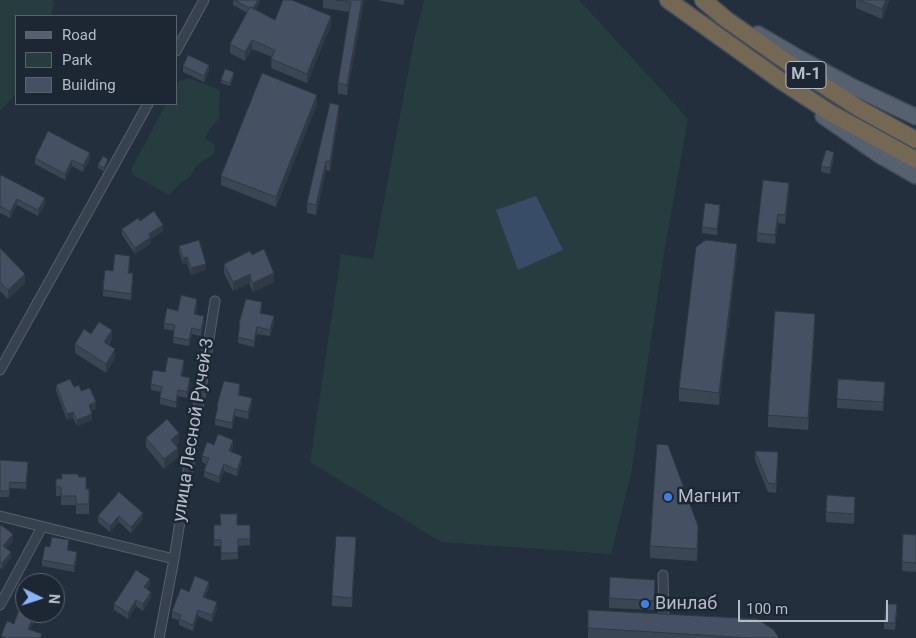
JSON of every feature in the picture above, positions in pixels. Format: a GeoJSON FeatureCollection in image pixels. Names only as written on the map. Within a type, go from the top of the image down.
{"type":"FeatureCollection","features":[{"type":"Feature","properties":{"kind":"highway","name":"М-1"},"geometry":{"type":"LineString","coordinates":[[668,0],[780,80],[829,112],[916,160]]}},
{"type":"Feature","properties":{"kind":"highway","name":"М-1"},"geometry":{"type":"LineString","coordinates":[[703,0],[727,20],[794,67],[860,109],[916,140]]}},
{"type":"Feature","properties":{"kind":"main road"},"geometry":{"type":"LineString","coordinates":[[703,0],[848,85],[916,117]]}},
{"type":"Feature","properties":{"kind":"main road"},"geometry":{"type":"LineString","coordinates":[[780,80],[821,114],[881,156],[916,176]]}},
{"type":"Feature","properties":{"kind":"street"},"geometry":{"type":"LineString","coordinates":[[178,47],[204,0]]}},
{"type":"Feature","properties":{"kind":"street"},"geometry":{"type":"LineString","coordinates":[[0,370],[147,105]]}},
{"type":"Feature","properties":{"kind":"street","name":"улица Лесной Ручей-3"},"geometry":{"type":"LineString","coordinates":[[159,638],[174,559],[215,301]]}},
{"type":"Feature","properties":{"kind":"street"},"geometry":{"type":"LineString","coordinates":[[0,516],[174,559]]}},
{"type":"Feature","properties":{"kind":"street"},"geometry":{"type":"LineString","coordinates":[[0,605],[42,527]]}},
{"type":"Feature","properties":{"kind":"street"},"geometry":{"type":"LineString","coordinates":[[663,575],[664,632]]}},
{"type":"Feature","properties":{"kind":"green space"},"geometry":{"type":"Polygon","coordinates":[[[0,0],[52,0],[54,2],[51,15],[15,15],[15,95],[0,111],[0,0]]]}},
{"type":"Feature","properties":{"kind":"green space"},"geometry":{"type":"Polygon","coordinates":[[[424,0],[579,0],[688,119],[664,253],[631,474],[611,554],[441,542],[310,462],[341,254],[373,259],[414,41],[424,0]]]}},
{"type":"Feature","properties":{"kind":"green space"},"geometry":{"type":"Polygon","coordinates":[[[188,78],[220,90],[219,119],[205,138],[215,145],[214,154],[197,165],[190,177],[169,195],[133,175],[131,170],[165,105],[178,105],[178,82],[188,78]]]}},
{"type":"Feature","properties":{"kind":"water"},"geometry":{"type":"Polygon","coordinates":[[[536,196],[563,250],[518,270],[496,210],[536,196]]]}},
{"type":"Feature","properties":{"kind":"building"},"geometry":{"type":"Polygon","coordinates":[[[234,0],[258,0],[253,8],[249,8],[234,0]]]}},
{"type":"Feature","properties":{"kind":"building"},"geometry":{"type":"Polygon","coordinates":[[[283,0],[292,0],[331,16],[307,74],[271,59],[275,50],[252,40],[245,52],[230,44],[250,7],[275,20],[283,0]]]}},
{"type":"Feature","properties":{"kind":"building"},"geometry":{"type":"Polygon","coordinates":[[[337,0],[362,0],[347,85],[338,83],[351,2],[337,0]]]}},
{"type":"Feature","properties":{"kind":"building"},"geometry":{"type":"Polygon","coordinates":[[[859,0],[886,0],[882,9],[859,0]]]}},
{"type":"Feature","properties":{"kind":"building"},"geometry":{"type":"Polygon","coordinates":[[[188,55],[209,65],[204,76],[183,66],[188,55]]]}},
{"type":"Feature","properties":{"kind":"building"},"geometry":{"type":"Polygon","coordinates":[[[225,69],[234,72],[230,83],[221,80],[225,69]]]}},
{"type":"Feature","properties":{"kind":"building"},"geometry":{"type":"Polygon","coordinates":[[[262,73],[317,95],[276,197],[221,176],[262,73]]]}},
{"type":"Feature","properties":{"kind":"building"},"geometry":{"type":"Polygon","coordinates":[[[330,103],[339,105],[330,162],[326,161],[316,205],[307,203],[330,103]]]}},
{"type":"Feature","properties":{"kind":"building"},"geometry":{"type":"Polygon","coordinates":[[[48,131],[90,153],[83,165],[72,160],[65,174],[35,158],[48,131]]]}},
{"type":"Feature","properties":{"kind":"building"},"geometry":{"type":"Polygon","coordinates":[[[826,150],[834,152],[830,168],[821,166],[826,150]]]}},
{"type":"Feature","properties":{"kind":"building"},"geometry":{"type":"Polygon","coordinates":[[[103,156],[108,159],[104,168],[98,165],[103,156]]]}},
{"type":"Feature","properties":{"kind":"building"},"geometry":{"type":"Polygon","coordinates":[[[1,175],[45,198],[38,210],[17,199],[10,212],[0,206],[1,175]]]}},
{"type":"Feature","properties":{"kind":"building"},"geometry":{"type":"Polygon","coordinates":[[[763,180],[789,183],[785,215],[778,214],[775,235],[757,233],[763,180]]]}},
{"type":"Feature","properties":{"kind":"building"},"geometry":{"type":"Polygon","coordinates":[[[705,203],[720,205],[717,229],[702,227],[705,203]]]}},
{"type":"Feature","properties":{"kind":"building"},"geometry":{"type":"Polygon","coordinates":[[[154,211],[163,225],[149,234],[151,237],[135,248],[122,229],[138,218],[140,221],[154,211]]]}},
{"type":"Feature","properties":{"kind":"building"},"geometry":{"type":"Polygon","coordinates":[[[199,240],[206,264],[191,268],[187,257],[183,258],[179,246],[199,240]]]}},
{"type":"Feature","properties":{"kind":"building"},"geometry":{"type":"Polygon","coordinates":[[[706,240],[737,244],[719,393],[679,388],[696,247],[706,240]]]}},
{"type":"Feature","properties":{"kind":"building"},"geometry":{"type":"Polygon","coordinates":[[[0,248],[25,274],[8,290],[0,282],[0,248]]]}},
{"type":"Feature","properties":{"kind":"building"},"geometry":{"type":"Polygon","coordinates":[[[264,249],[274,273],[253,283],[250,277],[251,274],[233,282],[224,264],[250,251],[252,255],[264,249]]]}},
{"type":"Feature","properties":{"kind":"building"},"geometry":{"type":"Polygon","coordinates":[[[115,254],[130,256],[128,273],[133,273],[131,294],[103,290],[105,270],[113,271],[115,254]]]}},
{"type":"Feature","properties":{"kind":"building"},"geometry":{"type":"Polygon","coordinates":[[[181,295],[197,299],[194,314],[204,316],[201,330],[192,328],[189,340],[173,337],[175,325],[164,323],[167,308],[178,311],[181,295]]]}},
{"type":"Feature","properties":{"kind":"building"},"geometry":{"type":"Polygon","coordinates":[[[246,299],[262,302],[260,313],[274,316],[270,330],[257,327],[254,341],[238,337],[239,323],[246,299]]]}},
{"type":"Feature","properties":{"kind":"building"},"geometry":{"type":"Polygon","coordinates":[[[775,311],[815,314],[808,418],[768,415],[775,311]]]}},
{"type":"Feature","properties":{"kind":"building"},"geometry":{"type":"Polygon","coordinates":[[[99,322],[112,330],[104,342],[115,349],[106,364],[75,344],[84,329],[91,334],[99,322]]]}},
{"type":"Feature","properties":{"kind":"building"},"geometry":{"type":"Polygon","coordinates":[[[168,357],[184,360],[181,376],[190,378],[187,392],[178,390],[176,402],[160,398],[162,387],[151,384],[153,370],[165,372],[168,357]]]}},
{"type":"Feature","properties":{"kind":"building"},"geometry":{"type":"Polygon","coordinates":[[[70,379],[74,387],[79,385],[81,391],[90,388],[96,402],[89,405],[92,414],[77,420],[73,412],[67,414],[56,385],[70,379]]]}},
{"type":"Feature","properties":{"kind":"building"},"geometry":{"type":"Polygon","coordinates":[[[838,379],[885,382],[883,402],[837,399],[838,379]]]}},
{"type":"Feature","properties":{"kind":"building"},"geometry":{"type":"Polygon","coordinates":[[[224,381],[240,384],[238,395],[252,398],[248,412],[235,409],[232,423],[215,419],[224,381]]]}},
{"type":"Feature","properties":{"kind":"building"},"geometry":{"type":"Polygon","coordinates":[[[167,419],[179,433],[171,440],[178,448],[164,459],[146,438],[167,419]]]}},
{"type":"Feature","properties":{"kind":"building"},"geometry":{"type":"Polygon","coordinates":[[[218,434],[233,440],[229,451],[242,456],[237,470],[224,464],[219,477],[204,471],[209,458],[202,456],[207,442],[214,445],[218,434]]]}},
{"type":"Feature","properties":{"kind":"building","name":"Магнит"},"geometry":{"type":"Polygon","coordinates":[[[657,444],[668,445],[698,526],[697,549],[650,546],[657,444]]]}},
{"type":"Feature","properties":{"kind":"building"},"geometry":{"type":"Polygon","coordinates":[[[755,451],[778,452],[776,484],[768,483],[755,451]]]}},
{"type":"Feature","properties":{"kind":"building"},"geometry":{"type":"Polygon","coordinates":[[[0,460],[28,462],[26,483],[10,482],[9,491],[0,491],[0,460]]]}},
{"type":"Feature","properties":{"kind":"building"},"geometry":{"type":"Polygon","coordinates":[[[62,474],[78,474],[79,477],[86,477],[86,489],[89,489],[89,504],[76,504],[76,496],[61,496],[61,487],[56,487],[56,479],[62,479],[62,474]]]}},
{"type":"Feature","properties":{"kind":"building"},"geometry":{"type":"Polygon","coordinates":[[[119,492],[143,513],[131,527],[119,516],[110,526],[98,516],[119,492]]]}},
{"type":"Feature","properties":{"kind":"building"},"geometry":{"type":"Polygon","coordinates":[[[827,495],[855,497],[854,514],[826,512],[827,495]]]}},
{"type":"Feature","properties":{"kind":"building"},"geometry":{"type":"Polygon","coordinates":[[[220,514],[237,514],[237,525],[250,525],[250,539],[238,539],[238,553],[221,553],[221,540],[214,540],[214,525],[221,525],[220,514]]]}},
{"type":"Feature","properties":{"kind":"building"},"geometry":{"type":"Polygon","coordinates":[[[1,525],[13,534],[3,546],[11,552],[2,563],[0,562],[1,525]]]}},
{"type":"Feature","properties":{"kind":"building"},"geometry":{"type":"Polygon","coordinates":[[[903,534],[916,535],[916,563],[902,562],[903,534]]]}},
{"type":"Feature","properties":{"kind":"building"},"geometry":{"type":"Polygon","coordinates":[[[336,536],[356,537],[352,598],[332,596],[336,536]]]}},
{"type":"Feature","properties":{"kind":"building"},"geometry":{"type":"Polygon","coordinates":[[[52,537],[69,540],[67,550],[77,552],[74,566],[42,560],[45,546],[50,547],[52,537]]]}},
{"type":"Feature","properties":{"kind":"building"},"geometry":{"type":"Polygon","coordinates":[[[136,570],[150,579],[144,587],[151,592],[143,604],[136,600],[128,613],[114,604],[136,570]]]}},
{"type":"Feature","properties":{"kind":"building"},"geometry":{"type":"Polygon","coordinates":[[[195,576],[209,582],[203,597],[217,602],[212,615],[198,610],[193,625],[179,619],[181,615],[172,611],[181,588],[189,592],[195,576]]]}},
{"type":"Feature","properties":{"kind":"building"},"geometry":{"type":"Polygon","coordinates":[[[610,577],[655,580],[654,601],[609,598],[610,577]]]}},
{"type":"Feature","properties":{"kind":"building"},"geometry":{"type":"Polygon","coordinates":[[[886,604],[897,604],[895,623],[884,623],[886,604]]]}},
{"type":"Feature","properties":{"kind":"building"},"geometry":{"type":"Polygon","coordinates":[[[588,610],[757,619],[774,630],[779,638],[750,638],[588,628],[588,610]]]}},
{"type":"Feature","properties":{"kind":"building"},"geometry":{"type":"Polygon","coordinates":[[[7,621],[14,624],[15,621],[15,623],[31,623],[28,629],[42,634],[40,638],[6,638],[1,636],[7,621]]]}},
{"type":"Feature","properties":{"kind":"place","name":"Магнит"},"geometry":{"type":"Point","coordinates":[668,497]}},
{"type":"Feature","properties":{"kind":"place","name":"Винлаб"},"geometry":{"type":"Point","coordinates":[645,604]}}]}
